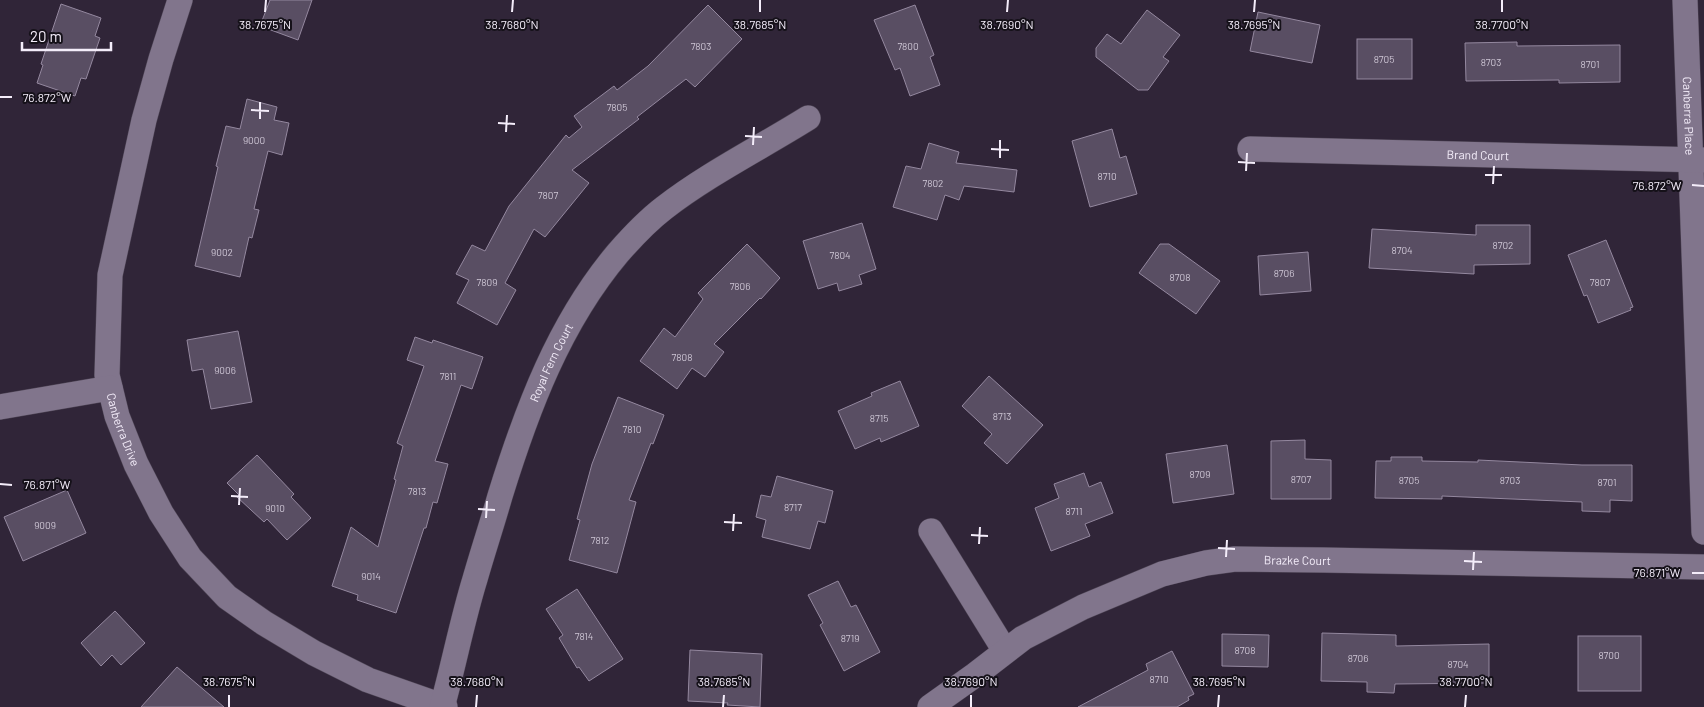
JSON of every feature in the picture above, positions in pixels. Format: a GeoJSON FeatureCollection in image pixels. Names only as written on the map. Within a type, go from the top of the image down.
{"type":"FeatureCollection","features":[{"type":"Feature","properties":{"kind":"street","name":"Canberra Drive"},"geometry":{"type":"LineString","coordinates":[[180,0],[144,120],[110,275],[107,375],[117,416],[161,513],[190,558],[227,597],[314,654],[368,680],[443,707]]}},
{"type":"Feature","properties":{"kind":"street","name":"Canberra Place"},"geometry":{"type":"LineString","coordinates":[[1685,0],[1697,160],[1704,532]]}},
{"type":"Feature","properties":{"kind":"street","name":"Royal Fern Court"},"geometry":{"type":"LineString","coordinates":[[443,707],[474,580],[509,468],[536,391],[556,347],[578,309],[604,270],[631,239],[663,208],[708,178],[808,118]]}},
{"type":"Feature","properties":{"kind":"street","name":"Brand Court"},"geometry":{"type":"LineString","coordinates":[[1250,149],[1697,160]]}},
{"type":"Feature","properties":{"kind":"street"},"geometry":{"type":"LineString","coordinates":[[0,407],[110,388]]}},
{"type":"Feature","properties":{"kind":"street"},"geometry":{"type":"LineString","coordinates":[[930,531],[1005,651]]}},
{"type":"Feature","properties":{"kind":"street","name":"Brazke Court"},"geometry":{"type":"LineString","coordinates":[[930,707],[1023,638],[1083,607],[1153,578],[1206,563],[1235,559],[1704,567]]}},
{"type":"Feature","properties":{"kind":"building"},"geometry":{"type":"Polygon","coordinates":[[[270,0],[312,0],[298,40],[260,26],[270,0]]]}},
{"type":"Feature","properties":{"kind":"building"},"geometry":{"type":"Polygon","coordinates":[[[61,4],[101,18],[95,36],[100,38],[86,79],[81,78],[75,96],[37,83],[43,65],[41,64],[61,4]]]}},
{"type":"Feature","properties":{"kind":"building"},"geometry":{"type":"Polygon","coordinates":[[[708,5],[742,39],[695,87],[686,79],[637,117],[639,119],[572,170],[589,183],[545,237],[534,229],[505,283],[516,290],[497,325],[457,303],[469,280],[456,274],[472,245],[485,251],[509,206],[566,135],[569,138],[582,127],[574,116],[614,86],[617,90],[648,66],[708,5]]]}},
{"type":"Feature","properties":{"kind":"building"},"geometry":{"type":"Polygon","coordinates":[[[915,5],[934,55],[930,57],[940,85],[910,96],[900,68],[895,70],[874,20],[915,5]]]}},
{"type":"Feature","properties":{"kind":"building"},"geometry":{"type":"Polygon","coordinates":[[[1147,10],[1180,35],[1163,57],[1169,61],[1148,90],[1138,90],[1096,57],[1096,48],[1107,34],[1121,44],[1147,10]]]}},
{"type":"Feature","properties":{"kind":"building"},"geometry":{"type":"Polygon","coordinates":[[[1258,12],[1320,25],[1312,63],[1250,51],[1258,12]]]}},
{"type":"Feature","properties":{"kind":"building"},"geometry":{"type":"Polygon","coordinates":[[[1357,39],[1412,39],[1412,79],[1357,79],[1357,39]]]}},
{"type":"Feature","properties":{"kind":"building"},"geometry":{"type":"Polygon","coordinates":[[[1517,42],[1517,46],[1620,45],[1620,82],[1559,83],[1559,80],[1466,81],[1465,43],[1517,42]]]}},
{"type":"Feature","properties":{"kind":"building"},"geometry":{"type":"Polygon","coordinates":[[[247,99],[277,107],[274,120],[289,123],[282,155],[268,151],[254,209],[259,210],[252,238],[249,237],[240,277],[195,266],[226,126],[240,129],[247,99]]]}},
{"type":"Feature","properties":{"kind":"building"},"geometry":{"type":"Polygon","coordinates":[[[1112,129],[1120,158],[1126,156],[1137,194],[1090,207],[1072,141],[1112,129]]]}},
{"type":"Feature","properties":{"kind":"building"},"geometry":{"type":"Polygon","coordinates":[[[929,143],[959,152],[956,163],[1017,170],[1014,192],[964,186],[959,200],[945,195],[937,220],[893,207],[906,166],[921,169],[929,143]]]}},
{"type":"Feature","properties":{"kind":"building"},"geometry":{"type":"Polygon","coordinates":[[[862,223],[876,269],[859,275],[862,284],[839,291],[837,283],[818,289],[803,241],[862,223]]]}},
{"type":"Feature","properties":{"kind":"building"},"geometry":{"type":"Polygon","coordinates":[[[1476,225],[1530,225],[1530,264],[1474,265],[1474,274],[1369,268],[1372,229],[1476,235],[1476,225]]]}},
{"type":"Feature","properties":{"kind":"building"},"geometry":{"type":"Polygon","coordinates":[[[1606,240],[1633,307],[1630,308],[1631,310],[1598,323],[1587,295],[1584,296],[1568,255],[1606,240]]]}},
{"type":"Feature","properties":{"kind":"building"},"geometry":{"type":"Polygon","coordinates":[[[747,244],[780,278],[714,344],[724,352],[705,377],[692,368],[677,389],[640,361],[664,328],[675,337],[703,299],[698,293],[747,244]]]}},
{"type":"Feature","properties":{"kind":"building"},"geometry":{"type":"Polygon","coordinates":[[[1160,244],[1169,244],[1220,281],[1196,314],[1139,273],[1160,244]]]}},
{"type":"Feature","properties":{"kind":"building"},"geometry":{"type":"Polygon","coordinates":[[[1308,252],[1311,291],[1260,295],[1258,256],[1308,252]]]}},
{"type":"Feature","properties":{"kind":"building"},"geometry":{"type":"Polygon","coordinates":[[[238,331],[252,402],[211,409],[203,369],[192,371],[187,340],[238,331]]]}},
{"type":"Feature","properties":{"kind":"building"},"geometry":{"type":"Polygon","coordinates":[[[415,337],[432,343],[433,340],[483,357],[472,389],[461,385],[435,461],[448,464],[437,503],[433,502],[426,528],[424,528],[396,613],[357,600],[358,595],[332,586],[351,527],[378,547],[403,446],[397,443],[424,366],[407,360],[415,337]]]}},
{"type":"Feature","properties":{"kind":"building"},"geometry":{"type":"Polygon","coordinates":[[[989,376],[1043,425],[1007,464],[984,443],[992,434],[962,406],[989,376]]]}},
{"type":"Feature","properties":{"kind":"building"},"geometry":{"type":"Polygon","coordinates":[[[900,381],[919,426],[881,442],[880,438],[855,449],[838,411],[872,396],[871,393],[900,381]]]}},
{"type":"Feature","properties":{"kind":"building"},"geometry":{"type":"Polygon","coordinates":[[[618,397],[664,415],[629,500],[636,502],[617,573],[569,560],[580,520],[577,519],[592,464],[618,397]]]}},
{"type":"Feature","properties":{"kind":"building"},"geometry":{"type":"Polygon","coordinates":[[[1305,440],[1305,459],[1331,460],[1331,499],[1271,499],[1271,441],[1305,440]]]}},
{"type":"Feature","properties":{"kind":"building"},"geometry":{"type":"Polygon","coordinates":[[[1227,445],[1234,494],[1173,503],[1166,454],[1227,445]]]}},
{"type":"Feature","properties":{"kind":"building"},"geometry":{"type":"Polygon","coordinates":[[[257,455],[294,494],[291,497],[311,518],[287,540],[267,519],[264,522],[237,497],[239,495],[227,483],[257,455]]]}},
{"type":"Feature","properties":{"kind":"building"},"geometry":{"type":"Polygon","coordinates":[[[1391,457],[1422,457],[1422,461],[1478,462],[1478,460],[1582,465],[1632,465],[1632,501],[1610,500],[1610,512],[1582,511],[1582,502],[1442,496],[1442,499],[1375,498],[1376,461],[1391,461],[1391,457]]]}},
{"type":"Feature","properties":{"kind":"building"},"geometry":{"type":"Polygon","coordinates":[[[1084,473],[1089,487],[1101,482],[1113,513],[1085,524],[1090,536],[1051,551],[1035,508],[1059,498],[1054,484],[1084,473]]]}},
{"type":"Feature","properties":{"kind":"building"},"geometry":{"type":"Polygon","coordinates":[[[777,476],[833,491],[825,523],[818,521],[810,549],[762,537],[766,520],[756,517],[761,495],[771,497],[777,476]]]}},
{"type":"Feature","properties":{"kind":"building"},"geometry":{"type":"Polygon","coordinates":[[[67,490],[86,533],[23,561],[4,517],[67,490]]]}},
{"type":"Feature","properties":{"kind":"building"},"geometry":{"type":"Polygon","coordinates":[[[838,581],[851,607],[856,605],[880,652],[844,671],[820,625],[823,623],[808,595],[838,581]]]}},
{"type":"Feature","properties":{"kind":"building"},"geometry":{"type":"Polygon","coordinates":[[[577,589],[623,659],[589,681],[579,667],[577,668],[559,638],[563,635],[546,609],[577,589]]]}},
{"type":"Feature","properties":{"kind":"building"},"geometry":{"type":"Polygon","coordinates":[[[115,611],[145,643],[121,665],[112,655],[101,666],[81,643],[115,611]]]}},
{"type":"Feature","properties":{"kind":"building"},"geometry":{"type":"Polygon","coordinates":[[[1322,633],[1396,635],[1396,646],[1489,644],[1489,683],[1395,684],[1394,693],[1367,692],[1367,682],[1321,681],[1322,633]]]}},
{"type":"Feature","properties":{"kind":"building"},"geometry":{"type":"Polygon","coordinates":[[[1222,634],[1269,635],[1268,667],[1222,666],[1222,634]]]}},
{"type":"Feature","properties":{"kind":"building"},"geometry":{"type":"Polygon","coordinates":[[[1578,636],[1641,636],[1641,691],[1578,691],[1578,636]]]}},
{"type":"Feature","properties":{"kind":"building"},"geometry":{"type":"Polygon","coordinates":[[[690,650],[762,654],[760,707],[688,701],[690,650]]]}},
{"type":"Feature","properties":{"kind":"building"},"geometry":{"type":"Polygon","coordinates":[[[1172,651],[1194,694],[1188,697],[1189,700],[1177,707],[1078,707],[1148,670],[1146,664],[1172,651]]]}},
{"type":"Feature","properties":{"kind":"building"},"geometry":{"type":"Polygon","coordinates":[[[177,667],[224,707],[141,707],[177,667]]]}}]}
